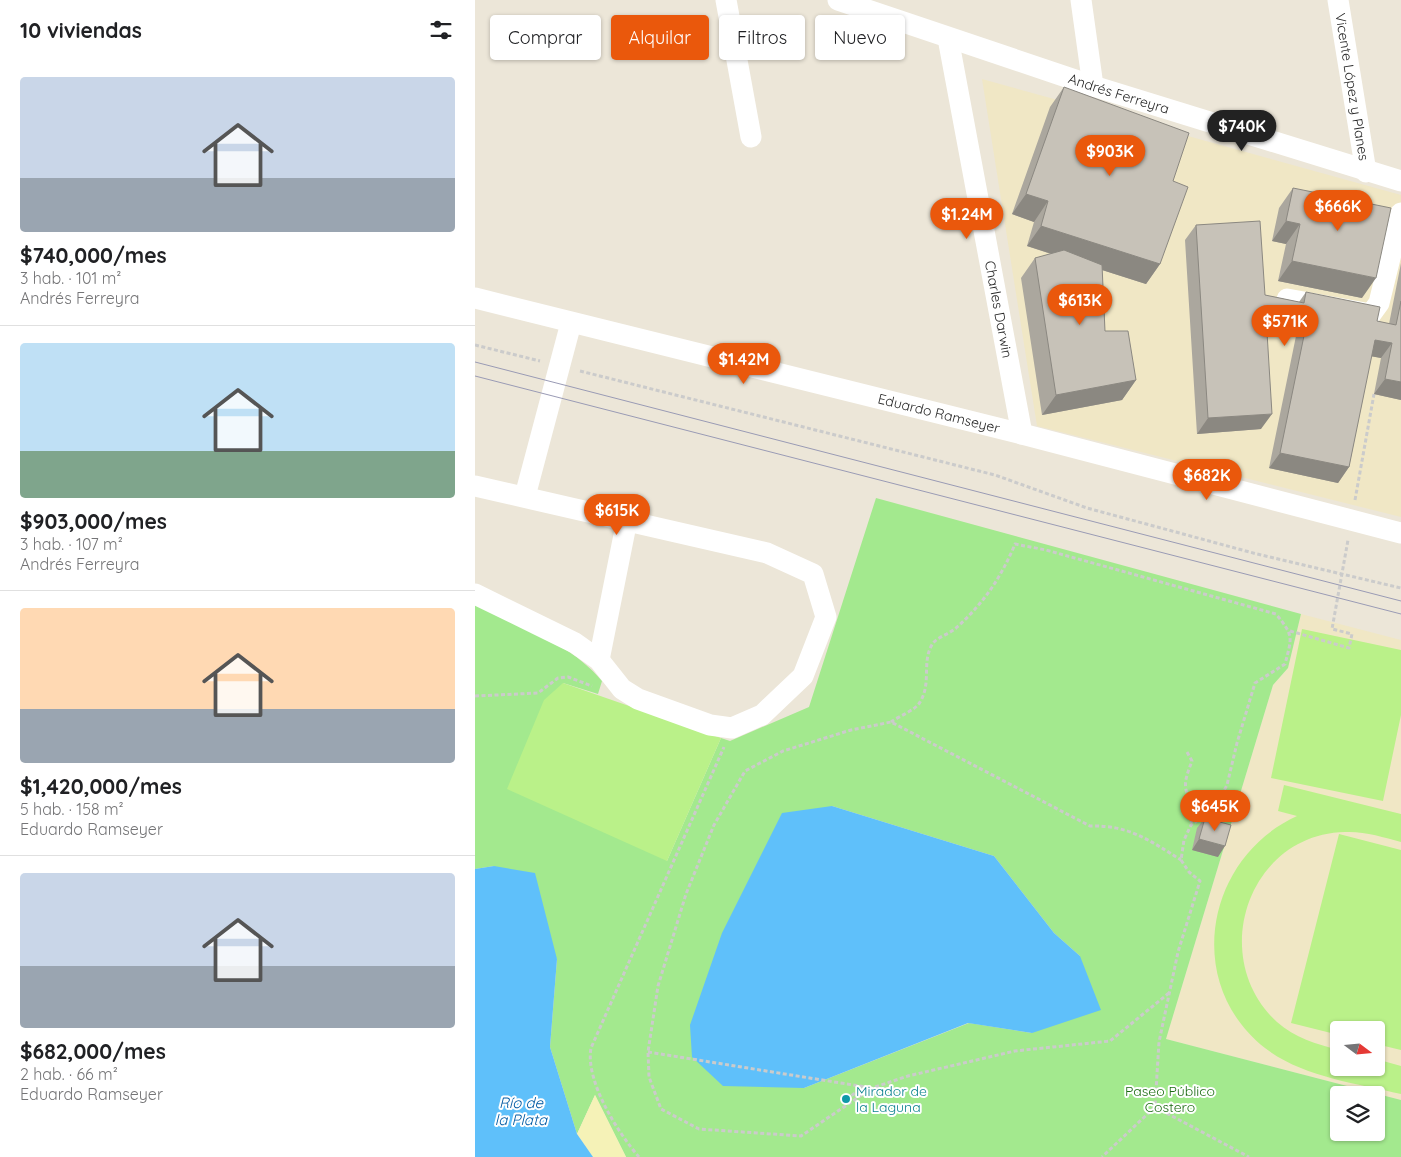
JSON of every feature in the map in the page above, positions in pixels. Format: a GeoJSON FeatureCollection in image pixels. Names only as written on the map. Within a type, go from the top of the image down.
{"type":"FeatureCollection","features":[{"type":"Feature","properties":{"kind":"street"},"geometry":{"type":"LineString","coordinates":[[725,0],[751,137]]}},
{"type":"Feature","properties":{"kind":"street"},"geometry":{"type":"LineString","coordinates":[[1081,0],[1093,86]]}},
{"type":"Feature","properties":{"kind":"street","name":"Vicente López y Planes"},"geometry":{"type":"LineString","coordinates":[[1338,0],[1367,172]]}},
{"type":"Feature","properties":{"kind":"street","name":"Andrés Ferreyra"},"geometry":{"type":"LineString","coordinates":[[848,2],[948,38],[1093,86],[1401,181]]}},
{"type":"Feature","properties":{"kind":"street","name":"Charles Darwin"},"geometry":{"type":"LineString","coordinates":[[948,38],[1022,434]]}},
{"type":"Feature","properties":{"kind":"street"},"geometry":{"type":"LineString","coordinates":[[1287,298],[1371,314],[1379,303],[1401,213]]}},
{"type":"Feature","properties":{"kind":"street","name":"Eduardo Ramseyer"},"geometry":{"type":"LineString","coordinates":[[475,298],[1022,434],[1401,533]]}},
{"type":"Feature","properties":{"kind":"street"},"geometry":{"type":"LineString","coordinates":[[525,496],[571,323]]}},
{"type":"Feature","properties":{"kind":"street"},"geometry":{"type":"LineString","coordinates":[[475,486],[767,553],[813,574],[826,617],[803,676],[762,715],[732,728],[710,725],[638,700],[622,689],[599,660],[575,643],[475,594]]}},
{"type":"Feature","properties":{"kind":"street"},"geometry":{"type":"LineString","coordinates":[[599,660],[627,520]]}},
{"type":"Feature","properties":{"kind":"path"},"geometry":{"type":"LineString","coordinates":[[475,345],[549,364]]}},
{"type":"Feature","properties":{"kind":"path"},"geometry":{"type":"LineString","coordinates":[[571,369],[995,475],[1087,508],[1257,554],[1401,588]]}},
{"type":"Feature","properties":{"kind":"path"},"geometry":{"type":"LineString","coordinates":[[1169,994],[1110,1041],[1015,1051],[908,1076],[872,1088],[801,1136],[699,1129],[661,1109],[649,1077],[648,1052],[658,986],[686,894],[714,825],[745,771],[783,751],[851,730],[891,722],[919,704],[928,682],[926,659],[934,642],[953,631],[979,606],[1004,571],[1015,544],[1046,550],[1276,614],[1290,631],[1349,648],[1352,634],[1332,629]]}},
{"type":"Feature","properties":{"kind":"path"},"geometry":{"type":"LineString","coordinates":[[1191,825],[1214,809],[1220,800],[1227,785],[1255,683],[1285,664],[1290,645],[1290,631]]}},
{"type":"Feature","properties":{"kind":"path"},"geometry":{"type":"LineString","coordinates":[[475,696],[538,693],[558,678],[568,678],[595,687]]}},
{"type":"Feature","properties":{"kind":"path"},"geometry":{"type":"LineString","coordinates":[[891,722],[992,772],[1090,826],[1110,826],[1141,835],[1181,860],[1189,872],[1200,881],[1178,952],[1159,1042],[1155,1107],[1102,1157]]}},
{"type":"Feature","properties":{"kind":"path"},"geometry":{"type":"LineString","coordinates":[[639,1157],[626,1142],[607,1108],[591,1072],[589,1058],[591,1048],[732,728]]}},
{"type":"Feature","properties":{"kind":"path"},"geometry":{"type":"LineString","coordinates":[[1181,860],[1184,840],[1191,825],[1194,807],[1185,792],[1187,775],[1192,761],[1187,752]]}},
{"type":"Feature","properties":{"kind":"path"},"geometry":{"type":"LineString","coordinates":[[648,1052],[872,1088]]}},
{"type":"Feature","properties":{"kind":"path"},"geometry":{"type":"LineString","coordinates":[[846,1099],[857,1092],[863,1094]]}},
{"type":"Feature","properties":{"kind":"path"},"geometry":{"type":"LineString","coordinates":[[1155,1107],[1249,1157]]}},
{"type":"Feature","properties":{"kind":"shaded area"},"geometry":{"type":"Polygon","coordinates":[[[982,79],[1401,195],[1401,517],[1037,426],[982,79]]]}},
{"type":"Feature","properties":{"kind":"shaded area"},"geometry":{"type":"Polygon","coordinates":[[[1301,614],[1401,640],[1401,1100],[1385,1096],[1385,1086],[1347,1086],[1166,1039],[1273,685],[1288,668],[1301,614]]]}},
{"type":"Feature","properties":{"kind":"green space","name":"Paseo Público Costero"},"geometry":{"type":"Polygon","coordinates":[[[876,498],[1301,614],[1288,668],[1273,685],[1166,1039],[1347,1086],[1330,1086],[1330,1141],[1385,1141],[1385,1096],[1401,1100],[1401,1157],[626,1157],[595,1095],[577,1134],[550,1047],[557,959],[494,866],[475,869],[475,602],[543,636],[575,656],[602,681],[598,694],[563,683],[667,861],[721,738],[730,741],[809,707],[876,498]],[[832,806],[804,1088],[969,1023],[1032,1033],[1080,956],[1054,933],[994,856],[832,806]]]}},
{"type":"Feature","properties":{"kind":"green space"},"geometry":{"type":"Polygon","coordinates":[[[1302,629],[1401,650],[1401,715],[1383,801],[1271,778],[1302,629]]]}},
{"type":"Feature","properties":{"kind":"green space"},"geometry":{"type":"Polygon","coordinates":[[[563,683],[721,738],[667,861],[507,789],[544,700],[563,683]]]}},
{"type":"Feature","properties":{"kind":"green space"},"geometry":{"type":"Polygon","coordinates":[[[1284,785],[1401,814],[1401,842],[1366,833],[1345,832],[1311,838],[1284,854],[1262,876],[1248,904],[1242,934],[1244,966],[1256,996],[1284,1028],[1314,1043],[1330,1047],[1330,1076],[1385,1076],[1385,1062],[1401,1066],[1401,1094],[1385,1090],[1385,1086],[1366,1086],[1330,1078],[1280,1058],[1265,1048],[1239,1021],[1222,991],[1215,958],[1216,924],[1225,891],[1242,861],[1266,835],[1297,816],[1278,811],[1284,785]]]}},
{"type":"Feature","properties":{"kind":"green space"},"geometry":{"type":"Polygon","coordinates":[[[1339,834],[1401,850],[1401,1050],[1385,1046],[1385,1021],[1330,1021],[1330,1033],[1291,1023],[1339,834]]]}},
{"type":"Feature","properties":{"kind":"sand"},"geometry":{"type":"Polygon","coordinates":[[[595,1095],[626,1157],[593,1157],[577,1134],[595,1095]]]}},
{"type":"Feature","properties":{"kind":"water"},"geometry":{"type":"Polygon","coordinates":[[[832,806],[994,856],[1054,933],[1080,956],[1101,1010],[1032,1033],[968,1023],[804,1088],[723,1086],[692,1057],[690,1025],[722,933],[782,813],[832,806]]]}},
{"type":"Feature","properties":{"kind":"water","name":"Río de la Plata"},"geometry":{"type":"Polygon","coordinates":[[[494,866],[535,873],[557,959],[550,1047],[577,1134],[593,1157],[475,1157],[475,869],[494,866]]]}},
{"type":"Feature","properties":{"kind":"building"},"geometry":{"type":"Polygon","coordinates":[[[1064,87],[1189,133],[1173,181],[1188,187],[1160,264],[1041,226],[1048,201],[1026,194],[1064,87]]]}},
{"type":"Feature","properties":{"kind":"building"},"geometry":{"type":"Polygon","coordinates":[[[1293,188],[1391,208],[1376,278],[1292,261],[1300,224],[1286,221],[1293,188]]]}},
{"type":"Feature","properties":{"kind":"building"},"geometry":{"type":"Polygon","coordinates":[[[1260,221],[1265,295],[1304,303],[1306,292],[1380,307],[1377,321],[1396,325],[1401,301],[1401,382],[1385,379],[1392,343],[1375,340],[1349,467],[1280,453],[1307,321],[1266,316],[1272,414],[1208,418],[1196,225],[1260,221]]]}},
{"type":"Feature","properties":{"kind":"building"},"geometry":{"type":"Polygon","coordinates":[[[1064,250],[1102,265],[1105,331],[1128,331],[1136,380],[1056,395],[1035,258],[1064,250]]]}},
{"type":"Feature","properties":{"kind":"building"},"geometry":{"type":"Polygon","coordinates":[[[1205,818],[1231,825],[1225,846],[1199,839],[1205,818]]]}},
{"type":"Feature","properties":{"kind":"tram line"},"geometry":{"type":"LineString","coordinates":[[475,362],[1401,601]]}},
{"type":"Feature","properties":{"kind":"tram line"},"geometry":{"type":"LineString","coordinates":[[475,376],[1401,614]]}},
{"type":"Feature","properties":{"kind":"place","name":"Mirador de la Laguna"},"geometry":{"type":"Point","coordinates":[846,1099]}}]}
